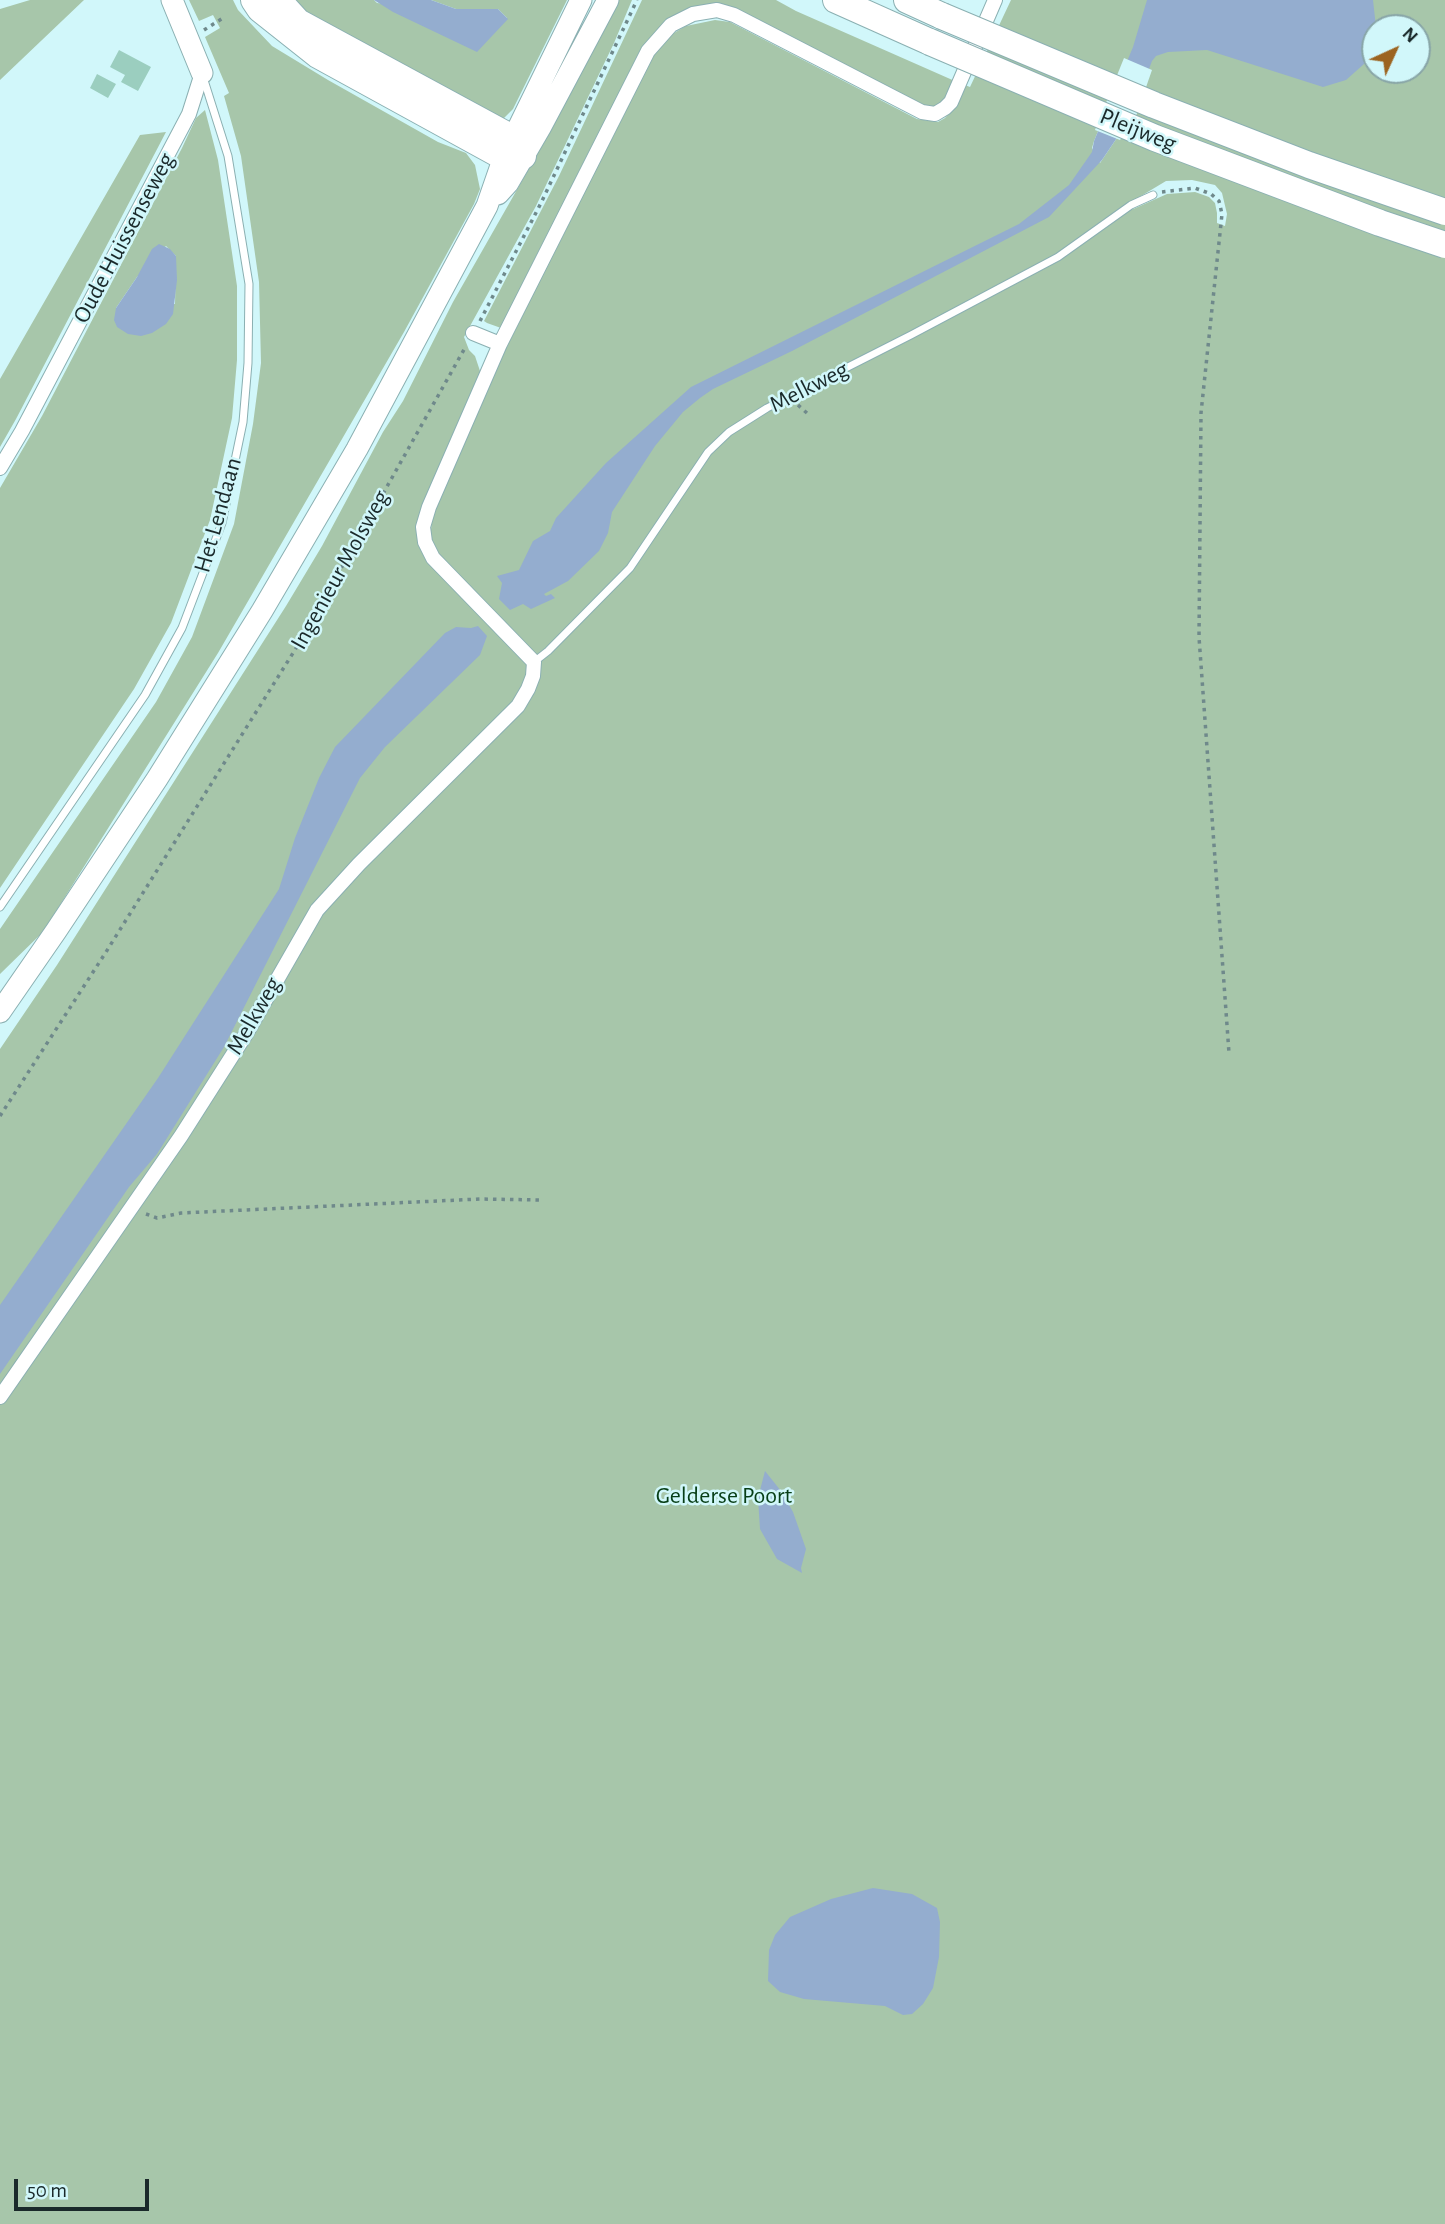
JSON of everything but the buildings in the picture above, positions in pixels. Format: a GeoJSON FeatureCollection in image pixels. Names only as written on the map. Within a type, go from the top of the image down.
{"type":"FeatureCollection","features":[{"type":"Feature","properties":{"kind":"highway"},"geometry":{"type":"LineString","coordinates":[[254,0],[260,9],[318,55],[514,151]]}},
{"type":"Feature","properties":{"kind":"highway"},"geometry":{"type":"LineString","coordinates":[[278,0],[298,22],[514,151]]}},
{"type":"Feature","properties":{"kind":"highway","name":"Pleijweg"},"geometry":{"type":"LineString","coordinates":[[836,0],[1155,138],[1445,245]]}},
{"type":"Feature","properties":{"kind":"highway","name":"Pleijweg"},"geometry":{"type":"LineString","coordinates":[[906,0],[1154,105],[1445,212]]}},
{"type":"Feature","properties":{"kind":"main road"},"geometry":{"type":"LineString","coordinates":[[173,0],[202,73]]}},
{"type":"Feature","properties":{"kind":"main road","name":"Ingenieur Molsweg"},"geometry":{"type":"LineString","coordinates":[[0,1012],[157,779],[262,611],[357,449],[487,206],[581,0]]}},
{"type":"Feature","properties":{"kind":"main road","name":"Ingenieur Molsweg"},"geometry":{"type":"LineString","coordinates":[[514,151],[608,0]]}},
{"type":"Feature","properties":{"kind":"street"},"geometry":{"type":"LineString","coordinates":[[534,662],[433,558],[425,542],[423,527],[429,507],[500,344],[643,59],[671,24],[706,10],[717,10],[734,15],[922,112],[935,114],[951,102],[995,0]]}},
{"type":"Feature","properties":{"kind":"street","name":"Oude Huissenseweg"},"geometry":{"type":"LineString","coordinates":[[0,468],[189,114],[202,73]]}},
{"type":"Feature","properties":{"kind":"street"},"geometry":{"type":"LineString","coordinates":[[473,332],[500,344]]}},
{"type":"Feature","properties":{"kind":"street","name":"Melkweg"},"geometry":{"type":"LineString","coordinates":[[0,1397],[181,1136],[246,1034],[317,910],[352,871],[518,706],[533,676],[534,662]]}},
{"type":"Feature","properties":{"kind":"lane","name":"Het Lendaan"},"geometry":{"type":"LineString","coordinates":[[0,907],[145,695],[182,628],[222,523],[243,422],[248,363],[249,284],[228,156],[202,73]]}},
{"type":"Feature","properties":{"kind":"lane","name":"Melkweg"},"geometry":{"type":"LineString","coordinates":[[534,662],[630,568],[708,452],[729,432],[767,408],[1058,257],[1131,205],[1153,195]]}},
{"type":"Feature","properties":{"kind":"path","name":"Ingenieur Molsweg"},"geometry":{"type":"LineString","coordinates":[[0,1116],[298,645],[473,332],[547,192],[637,0]]}},
{"type":"Feature","properties":{"kind":"path"},"geometry":{"type":"LineString","coordinates":[[1153,195],[1166,190],[1195,188],[1211,194],[1219,201],[1222,215],[1201,414],[1199,637],[1229,1053]]}},
{"type":"Feature","properties":{"kind":"path"},"geometry":{"type":"LineString","coordinates":[[131,1209],[157,1218],[180,1213],[453,1200],[542,1200]]}},
{"type":"Feature","properties":{"kind":"green space"},"geometry":{"type":"Polygon","coordinates":[[[30,0],[84,0],[0,80],[0,9],[30,0]]]}},
{"type":"Feature","properties":{"kind":"green space"},"geometry":{"type":"Polygon","coordinates":[[[189,0],[233,0],[238,10],[272,46],[438,142],[466,153],[475,165],[480,189],[404,332],[218,653],[43,932],[0,974],[0,929],[156,702],[192,637],[234,524],[253,424],[261,363],[259,282],[241,156],[224,96],[229,93],[205,37],[220,28],[213,15],[199,21],[189,0]]]}},
{"type":"Feature","properties":{"kind":"green space"},"geometry":{"type":"Polygon","coordinates":[[[289,0],[374,0],[377,3],[507,18],[498,9],[456,9],[431,0],[567,0],[513,109],[504,118],[494,121],[369,59],[289,0]]]}},
{"type":"Feature","properties":{"kind":"green space","name":"Gelderse Poort"},"geometry":{"type":"Polygon","coordinates":[[[616,0],[632,0],[536,206],[464,337],[469,350],[475,356],[482,377],[422,511],[419,534],[429,559],[446,577],[452,570],[436,552],[430,538],[433,511],[524,303],[647,66],[667,37],[686,26],[715,20],[730,22],[917,119],[938,122],[956,105],[965,85],[970,87],[1011,0],[1445,0],[1445,2224],[0,2224],[0,1049],[57,965],[286,606],[403,401],[453,302],[543,144],[616,0]],[[1127,61],[1092,148],[1100,163],[1131,117],[1149,70],[1127,61]],[[1192,180],[1166,181],[1126,205],[1131,210],[1167,194],[1195,192],[1209,197],[1215,203],[1217,223],[1225,226],[1227,214],[1222,193],[1215,185],[1192,180]]]}},
{"type":"Feature","properties":{"kind":"green space"},"geometry":{"type":"Polygon","coordinates":[[[642,0],[776,0],[957,82],[942,105],[925,109],[729,9],[661,27],[501,328],[487,323],[484,321],[559,176],[642,0]]]}},
{"type":"Feature","properties":{"kind":"green space"},"geometry":{"type":"Polygon","coordinates":[[[205,110],[218,160],[237,286],[237,360],[232,418],[210,520],[171,623],[134,689],[0,888],[0,488],[42,416],[196,118],[205,110]],[[166,246],[137,277],[116,308],[175,304],[176,256],[166,246]]]}},
{"type":"Feature","properties":{"kind":"green space"},"geometry":{"type":"Polygon","coordinates":[[[166,132],[0,447],[0,379],[140,135],[166,132]]]}},
{"type":"Feature","properties":{"kind":"water"},"geometry":{"type":"Polygon","coordinates":[[[374,0],[431,0],[456,9],[498,9],[508,19],[477,52],[393,12],[374,0]]]}},
{"type":"Feature","properties":{"kind":"water"},"geometry":{"type":"Polygon","coordinates":[[[1147,0],[1373,0],[1375,14],[1361,14],[1361,67],[1346,80],[1323,87],[1207,50],[1168,52],[1156,56],[1131,117],[1102,160],[1049,217],[700,398],[683,412],[655,446],[612,512],[608,533],[599,551],[568,581],[544,594],[551,594],[555,598],[531,609],[523,604],[510,610],[499,599],[502,583],[497,576],[519,570],[533,541],[550,531],[556,518],[606,463],[691,387],[1019,224],[1069,185],[1092,152],[1094,141],[1133,47],[1147,0]]]}},
{"type":"Feature","properties":{"kind":"water"},"geometry":{"type":"Polygon","coordinates":[[[159,244],[170,249],[176,256],[177,280],[173,314],[166,324],[152,333],[141,336],[128,334],[117,327],[114,320],[116,308],[152,249],[159,244]]]}},
{"type":"Feature","properties":{"kind":"water"},"geometry":{"type":"Polygon","coordinates":[[[478,626],[487,636],[480,655],[385,747],[360,778],[224,1047],[157,1154],[129,1187],[0,1374],[0,1305],[158,1078],[279,889],[295,838],[319,778],[335,747],[445,633],[456,627],[478,626]]]}},
{"type":"Feature","properties":{"kind":"water"},"geometry":{"type":"Polygon","coordinates":[[[765,1471],[793,1512],[806,1549],[802,1573],[777,1559],[760,1529],[758,1498],[765,1471]]]}},
{"type":"Feature","properties":{"kind":"water"},"geometry":{"type":"Polygon","coordinates":[[[873,1888],[912,1894],[937,1908],[940,1922],[939,1957],[933,1988],[923,2004],[912,2014],[903,2015],[885,2006],[804,1999],[780,1992],[768,1981],[769,1950],[775,1935],[790,1917],[831,1899],[873,1888]]]}},
{"type":"Feature","properties":{"kind":"pier"},"geometry":{"type":"Polygon","coordinates":[[[1124,58],[1152,70],[1135,119],[1120,140],[1095,130],[1124,58]]]}}]}
